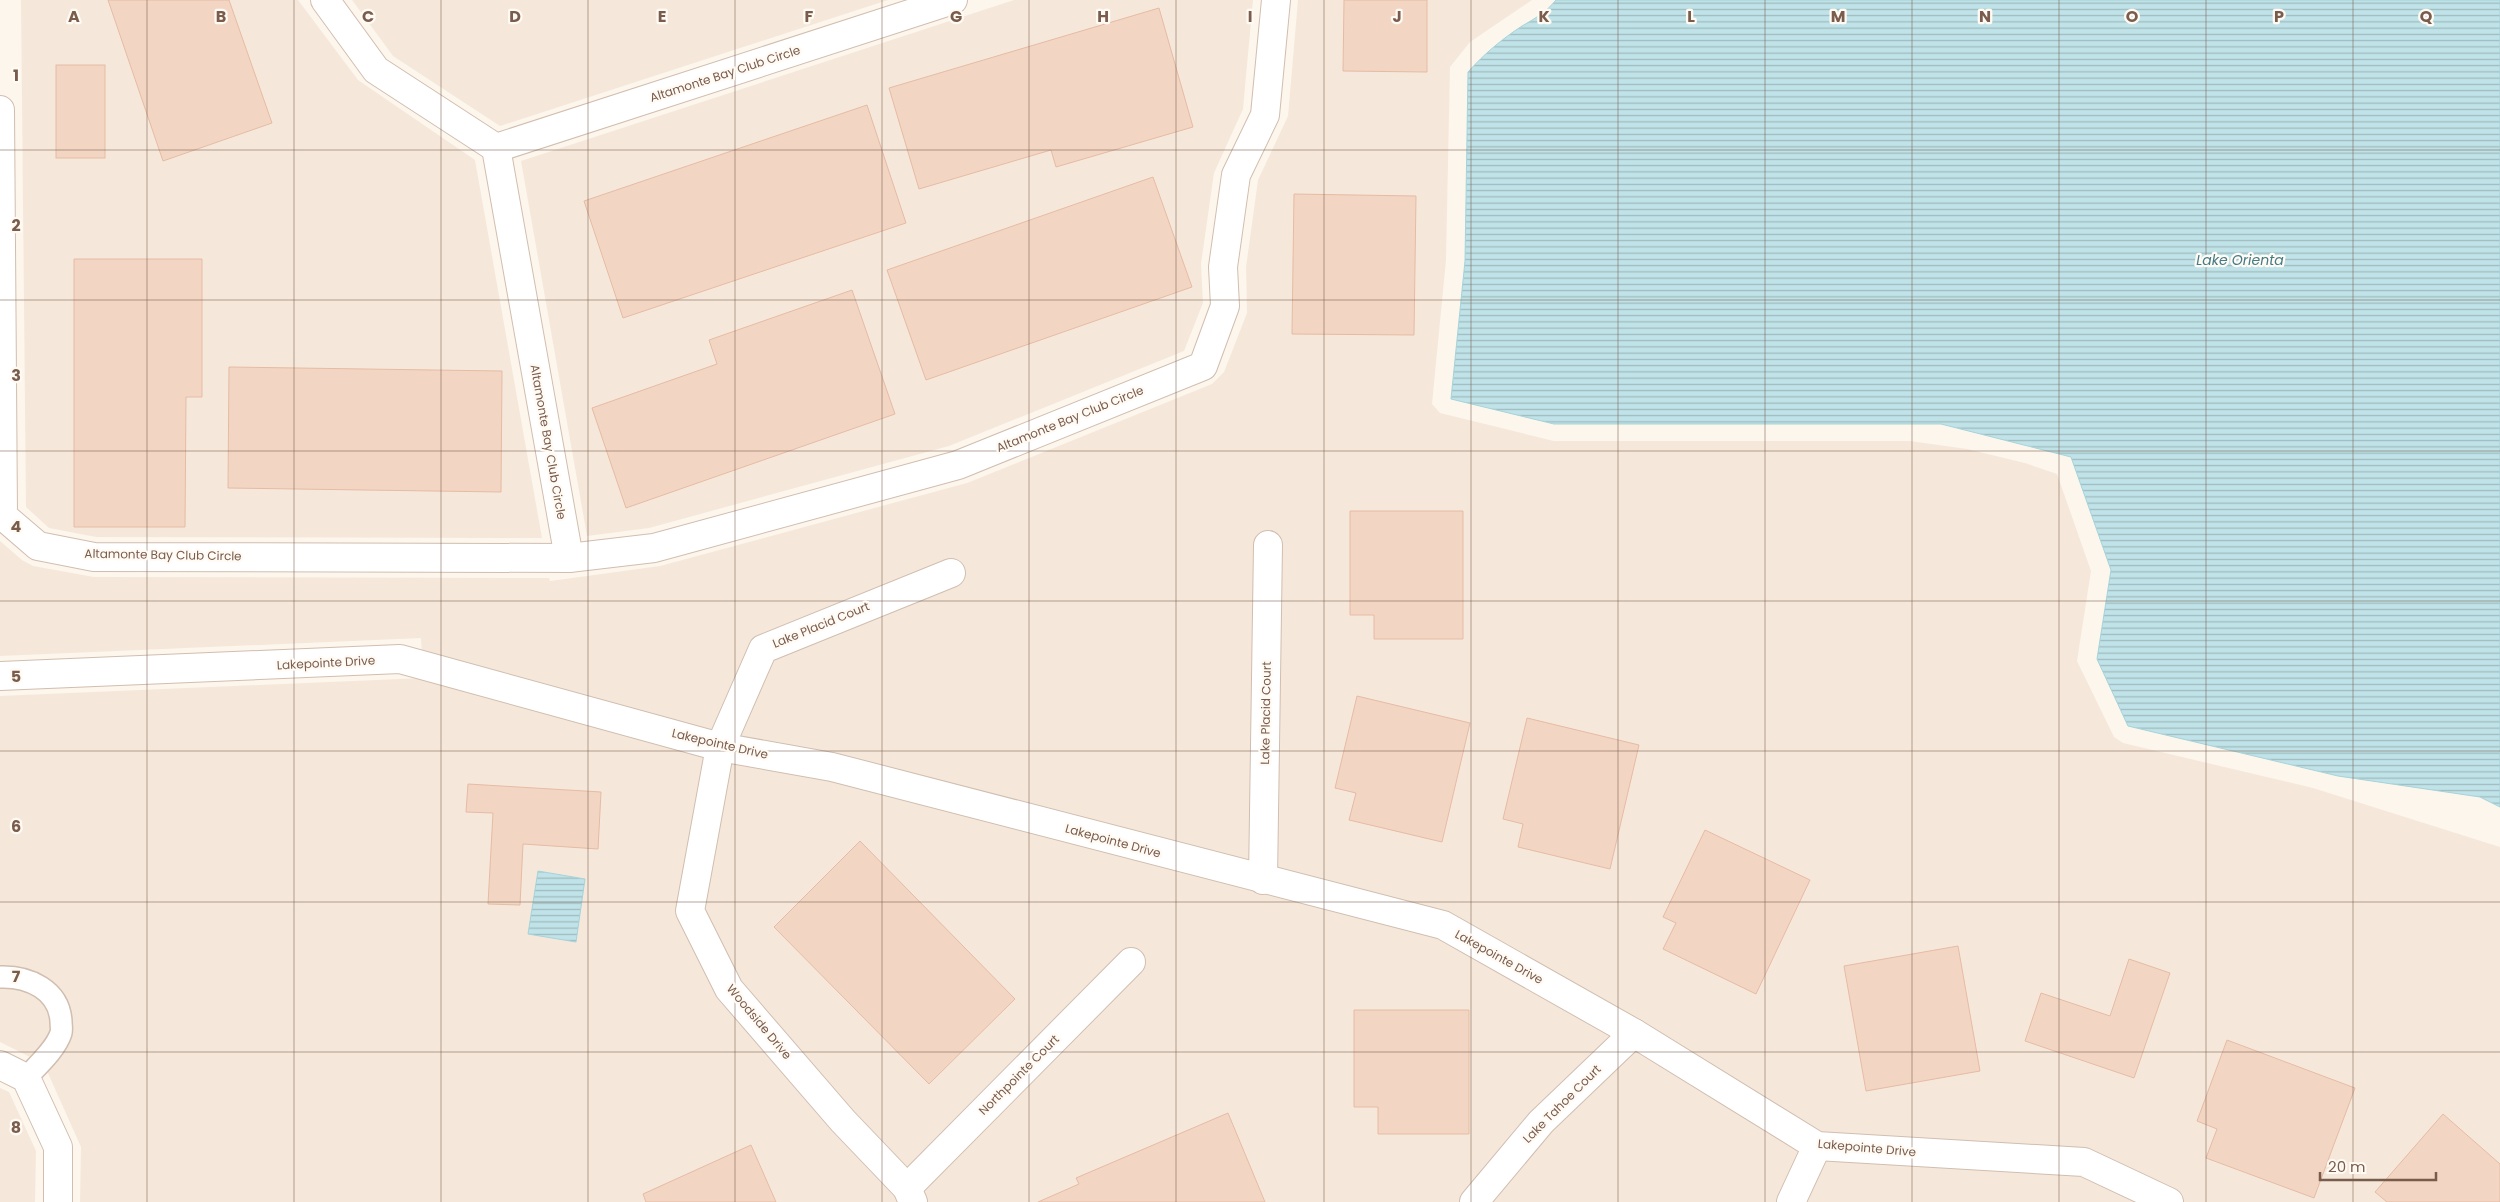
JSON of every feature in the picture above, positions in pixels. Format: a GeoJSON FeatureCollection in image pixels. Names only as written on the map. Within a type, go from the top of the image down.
{"type":"FeatureCollection","features":[{"type":"Feature","properties":{"kind":"street"},"geometry":{"type":"LineString","coordinates":[[325,0],[376,70],[496,148]]}},
{"type":"Feature","properties":{"kind":"street","name":"Altamonte Bay Club Circle"},"geometry":{"type":"LineString","coordinates":[[569,558],[496,148],[953,0]]}},
{"type":"Feature","properties":{"kind":"street","name":"Altamonte Bay Club Circle"},"geometry":{"type":"LineString","coordinates":[[0,110],[4,516],[38,546],[94,557],[569,558],[654,548],[958,464],[1203,366],[1225,306],[1223,266],[1236,175],[1265,115],[1276,0]]}},
{"type":"Feature","properties":{"kind":"street","name":"Lake Placid Court"},"geometry":{"type":"LineString","coordinates":[[1263,880],[1268,545]]}},
{"type":"Feature","properties":{"kind":"street","name":"Lake Placid Court"},"geometry":{"type":"LineString","coordinates":[[720,747],[763,649],[951,573]]}},
{"type":"Feature","properties":{"kind":"street","name":"Lakepointe Drive"},"geometry":{"type":"LineString","coordinates":[[0,676],[400,659],[720,747],[832,767],[1443,925],[1634,1033],[1817,1146],[2084,1162],[2165,1201]]}},
{"type":"Feature","properties":{"kind":"street","name":"Woodside Drive"},"geometry":{"type":"LineString","coordinates":[[720,747],[690,911],[728,989],[910,1195]]}},
{"type":"Feature","properties":{"kind":"street","name":"Northpointe Court"},"geometry":{"type":"LineString","coordinates":[[910,1195],[1131,962]]}},
{"type":"Feature","properties":{"kind":"street","name":"Lake Tahoe Court"},"geometry":{"type":"LineString","coordinates":[[1474,1202],[1541,1122],[1634,1033]]}},
{"type":"Feature","properties":{"kind":"street"},"geometry":{"type":"LineString","coordinates":[[0,1066],[26,1078],[58,1147],[58,1202]]}},
{"type":"Feature","properties":{"kind":"street"},"geometry":{"type":"LineString","coordinates":[[1791,1202],[1817,1146]]}},
{"type":"Feature","properties":{"kind":"lane"},"geometry":{"type":"LineString","coordinates":[[0,977],[19,978],[38,985],[49,992],[60,1010],[62,1032],[52,1048],[26,1078]]}},
{"type":"Feature","properties":{"kind":"shaded area"},"geometry":{"type":"Polygon","coordinates":[[[21,0],[298,0],[358,80],[475,160],[542,538],[96,537],[49,528],[26,507],[21,0]]]}},
{"type":"Feature","properties":{"kind":"shaded area"},"geometry":{"type":"Polygon","coordinates":[[[352,0],[888,0],[500,126],[393,56],[352,0]]]}},
{"type":"Feature","properties":{"kind":"shaded area"},"geometry":{"type":"Polygon","coordinates":[[[1014,0],[1253,0],[1243,109],[1214,173],[1201,264],[1203,303],[1184,351],[949,446],[649,528],[587,536],[521,161],[1014,0]]]}},
{"type":"Feature","properties":{"kind":"shaded area"},"geometry":{"type":"Polygon","coordinates":[[[1298,0],[1532,0],[1470,42],[1450,67],[1446,260],[1432,404],[1440,413],[1554,441],[1910,441],[1967,449],[2025,463],[2057,474],[2091,571],[2077,661],[2114,737],[2123,743],[2313,788],[2500,847],[2500,1202],[80,1202],[81,1147],[47,1071],[38,1061],[0,1042],[0,696],[423,678],[421,638],[0,656],[0,541],[22,560],[33,566],[94,577],[549,578],[550,581],[660,566],[967,483],[1212,384],[1224,372],[1247,313],[1246,267],[1258,180],[1288,116],[1298,0]]]}},
{"type":"Feature","properties":{"kind":"shaded area"},"geometry":{"type":"Polygon","coordinates":[[[0,1088],[9,1092],[36,1151],[35,1202],[0,1202],[0,1088]]]}},
{"type":"Feature","properties":{"kind":"water","name":"Lake Orienta"},"geometry":{"type":"Polygon","coordinates":[[[1556,0],[2500,0],[2500,807],[2480,797],[2338,776],[2128,726],[2097,659],[2111,570],[2071,457],[1941,424],[1554,424],[1451,399],[1465,261],[1468,72],[1500,42],[1548,8],[1556,0]]]}},
{"type":"Feature","properties":{"kind":"water"},"geometry":{"type":"Polygon","coordinates":[[[538,871],[585,879],[576,942],[528,934],[538,871]]]}},
{"type":"Feature","properties":{"kind":"building"},"geometry":{"type":"Polygon","coordinates":[[[108,0],[229,0],[272,123],[163,161],[108,0]]]}},
{"type":"Feature","properties":{"kind":"building"},"geometry":{"type":"Polygon","coordinates":[[[1344,0],[1427,0],[1427,72],[1343,71],[1344,0]]]}},
{"type":"Feature","properties":{"kind":"building"},"geometry":{"type":"Polygon","coordinates":[[[1159,8],[1193,127],[1056,167],[1051,150],[919,189],[889,88],[1159,8]]]}},
{"type":"Feature","properties":{"kind":"building"},"geometry":{"type":"Polygon","coordinates":[[[56,65],[105,65],[105,158],[56,158],[56,65]]]}},
{"type":"Feature","properties":{"kind":"building"},"geometry":{"type":"Polygon","coordinates":[[[867,105],[906,223],[623,318],[584,201],[867,105]]]}},
{"type":"Feature","properties":{"kind":"building"},"geometry":{"type":"Polygon","coordinates":[[[1153,177],[1192,287],[926,380],[887,270],[1153,177]]]}},
{"type":"Feature","properties":{"kind":"building"},"geometry":{"type":"Polygon","coordinates":[[[1294,194],[1416,196],[1414,335],[1292,334],[1294,194]]]}},
{"type":"Feature","properties":{"kind":"building"},"geometry":{"type":"Polygon","coordinates":[[[74,259],[202,259],[202,397],[186,397],[185,527],[74,527],[74,259]]]}},
{"type":"Feature","properties":{"kind":"building"},"geometry":{"type":"Polygon","coordinates":[[[852,290],[895,414],[626,508],[592,408],[717,364],[709,340],[852,290]]]}},
{"type":"Feature","properties":{"kind":"building"},"geometry":{"type":"Polygon","coordinates":[[[229,367],[502,371],[501,492],[228,488],[229,367]]]}},
{"type":"Feature","properties":{"kind":"building"},"geometry":{"type":"Polygon","coordinates":[[[1350,511],[1463,511],[1463,639],[1374,639],[1374,615],[1350,615],[1350,511]]]}},
{"type":"Feature","properties":{"kind":"building"},"geometry":{"type":"Polygon","coordinates":[[[1357,696],[1470,723],[1442,842],[1349,820],[1356,793],[1335,788],[1357,696]]]}},
{"type":"Feature","properties":{"kind":"building"},"geometry":{"type":"Polygon","coordinates":[[[1527,718],[1639,745],[1610,869],[1518,847],[1523,824],[1503,819],[1527,718]]]}},
{"type":"Feature","properties":{"kind":"building"},"geometry":{"type":"Polygon","coordinates":[[[468,784],[601,792],[598,849],[523,844],[520,905],[488,904],[493,813],[466,812],[468,784]]]}},
{"type":"Feature","properties":{"kind":"building"},"geometry":{"type":"Polygon","coordinates":[[[1705,830],[1810,880],[1756,994],[1663,949],[1676,923],[1663,917],[1705,830]]]}},
{"type":"Feature","properties":{"kind":"building"},"geometry":{"type":"Polygon","coordinates":[[[860,841],[1015,999],[929,1084],[774,927],[860,841]]]}},
{"type":"Feature","properties":{"kind":"building"},"geometry":{"type":"Polygon","coordinates":[[[1958,946],[1980,1071],[1866,1091],[1844,966],[1958,946]]]}},
{"type":"Feature","properties":{"kind":"building"},"geometry":{"type":"Polygon","coordinates":[[[2129,959],[2170,973],[2134,1078],[2025,1041],[2041,993],[2110,1016],[2129,959]]]}},
{"type":"Feature","properties":{"kind":"building"},"geometry":{"type":"Polygon","coordinates":[[[1354,1010],[1469,1010],[1469,1134],[1378,1134],[1378,1107],[1354,1107],[1354,1010]]]}},
{"type":"Feature","properties":{"kind":"building"},"geometry":{"type":"Polygon","coordinates":[[[2227,1040],[2355,1088],[2314,1198],[2206,1158],[2217,1129],[2197,1121],[2227,1040]]]}},
{"type":"Feature","properties":{"kind":"building"},"geometry":{"type":"Polygon","coordinates":[[[1228,1113],[1265,1202],[1038,1202],[1079,1184],[1076,1178],[1228,1113]]]}},
{"type":"Feature","properties":{"kind":"building"},"geometry":{"type":"Polygon","coordinates":[[[2443,1114],[2500,1164],[2500,1202],[2387,1202],[2375,1192],[2443,1114]]]}},
{"type":"Feature","properties":{"kind":"building"},"geometry":{"type":"Polygon","coordinates":[[[751,1145],[776,1202],[646,1202],[643,1194],[751,1145]]]}}]}
